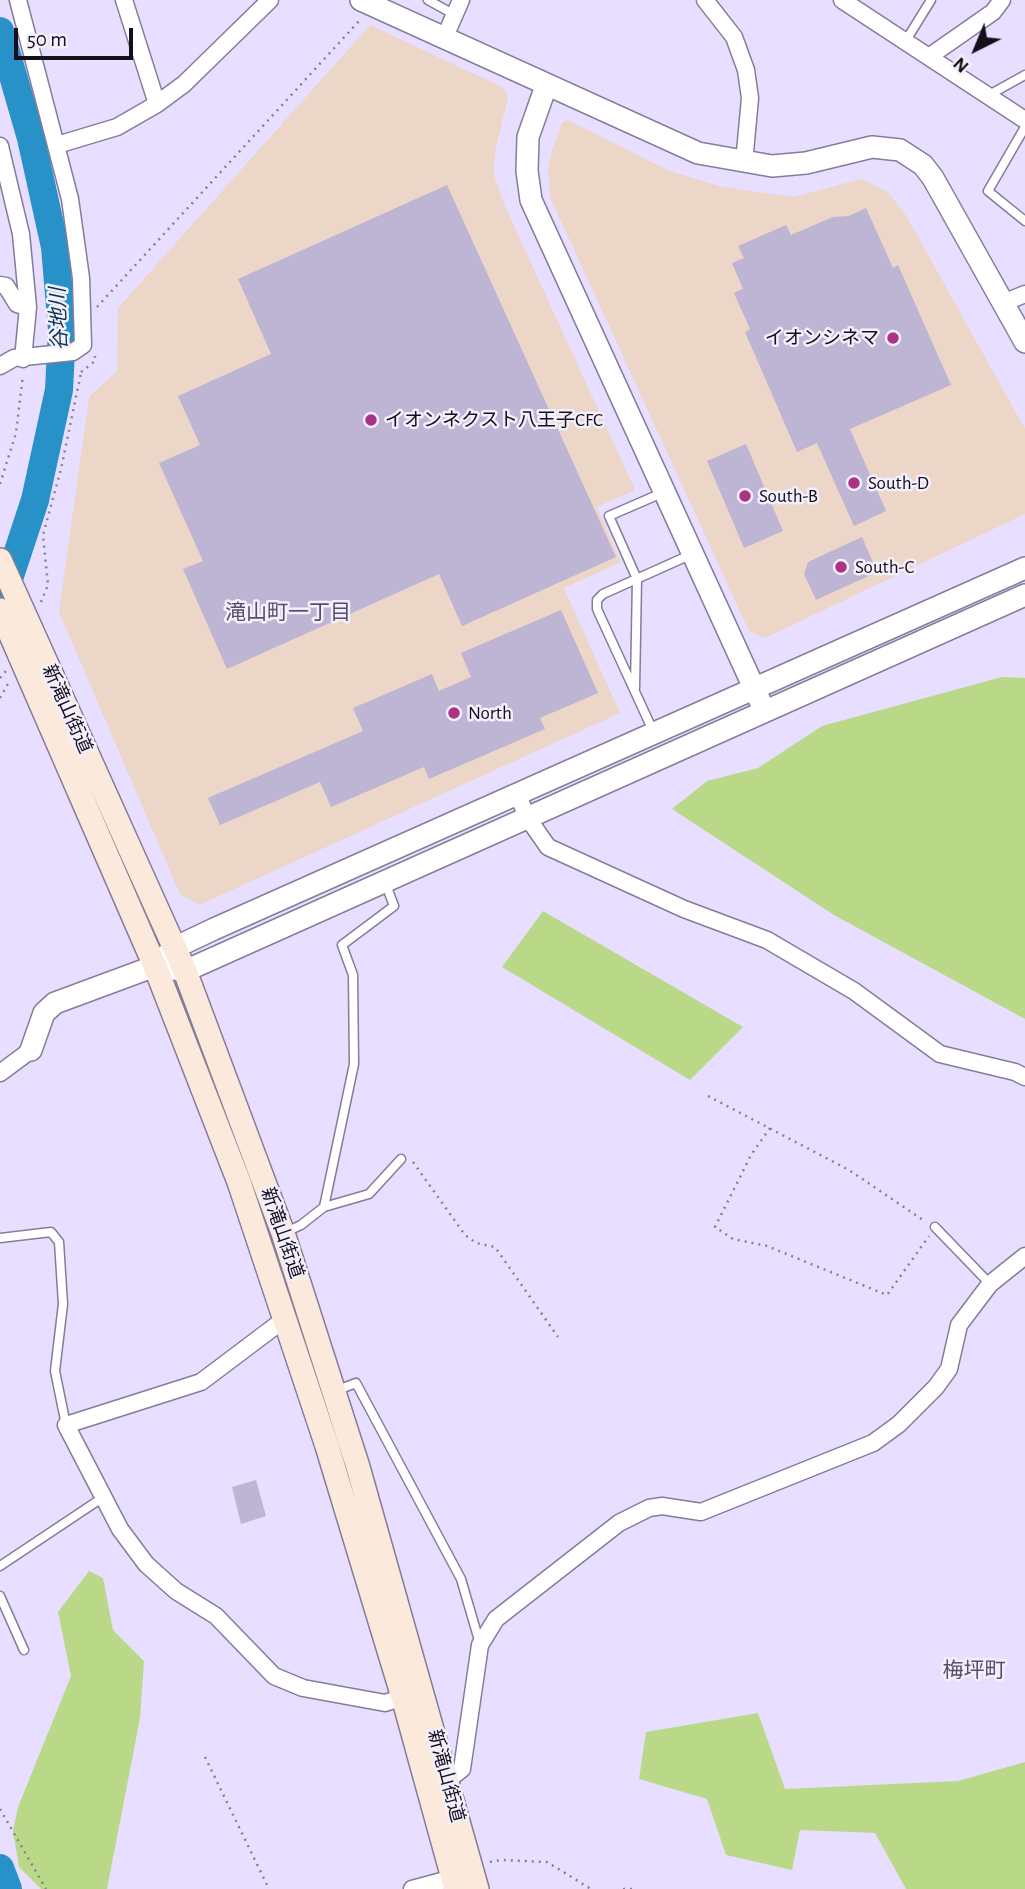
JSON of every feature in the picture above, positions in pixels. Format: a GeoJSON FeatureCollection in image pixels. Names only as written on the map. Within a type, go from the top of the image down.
{"type":"FeatureCollection","features":[{"type":"Feature","properties":{"kind":"main road"},"geometry":{"type":"LineString","coordinates":[[0,560],[14,617]]}},
{"type":"Feature","properties":{"kind":"main road","name":"新滝山街道"},"geometry":{"type":"LineString","coordinates":[[14,617],[174,948],[283,1233],[335,1391],[447,1780],[464,1881]]}},
{"type":"Feature","properties":{"kind":"main road","name":"新滝山街道"},"geometry":{"type":"LineString","coordinates":[[14,617],[222,1137],[286,1318],[403,1697],[464,1881]]}},
{"type":"Feature","properties":{"kind":"street"},"geometry":{"type":"LineString","coordinates":[[0,366],[14,358],[84,349],[81,278],[70,199],[18,0]]}},
{"type":"Feature","properties":{"kind":"street"},"geometry":{"type":"LineString","coordinates":[[124,0],[157,104]]}},
{"type":"Feature","properties":{"kind":"street"},"geometry":{"type":"LineString","coordinates":[[57,145],[117,127],[157,104],[184,84],[270,0]]}},
{"type":"Feature","properties":{"kind":"street"},"geometry":{"type":"LineString","coordinates":[[705,0],[734,37],[746,70],[750,98],[744,163]]}},
{"type":"Feature","properties":{"kind":"street"},"geometry":{"type":"LineString","coordinates":[[842,0],[1025,120]]}},
{"type":"Feature","properties":{"kind":"street"},"geometry":{"type":"LineString","coordinates":[[930,56],[993,12],[1003,0]]}},
{"type":"Feature","properties":{"kind":"street"},"geometry":{"type":"LineString","coordinates":[[363,8],[444,39],[698,153],[772,166],[806,163],[872,146],[900,150],[923,165],[933,178],[1025,342]]}},
{"type":"Feature","properties":{"kind":"street"},"geometry":{"type":"LineString","coordinates":[[444,39],[458,8]]}},
{"type":"Feature","properties":{"kind":"street"},"geometry":{"type":"LineString","coordinates":[[546,86],[528,136],[527,172],[531,200],[765,713]]}},
{"type":"Feature","properties":{"kind":"street"},"geometry":{"type":"LineString","coordinates":[[0,146],[21,234],[28,307],[27,358]]}},
{"type":"Feature","properties":{"kind":"street"},"geometry":{"type":"LineString","coordinates":[[0,285],[6,286],[17,304],[28,307]]}},
{"type":"Feature","properties":{"kind":"street"},"geometry":{"type":"LineString","coordinates":[[1003,303],[1025,294]]}},
{"type":"Feature","properties":{"kind":"street"},"geometry":{"type":"LineString","coordinates":[[0,1073],[32,1050],[49,1006],[155,966],[174,948],[1025,568]]}},
{"type":"Feature","properties":{"kind":"street"},"geometry":{"type":"LineString","coordinates":[[155,966],[184,971],[1025,595]]}},
{"type":"Feature","properties":{"kind":"street"},"geometry":{"type":"LineString","coordinates":[[517,793],[527,817],[548,847],[684,909],[767,940],[854,991],[940,1054],[1016,1072],[1025,1077]]}},
{"type":"Feature","properties":{"kind":"street"},"geometry":{"type":"LineString","coordinates":[[447,1780],[462,1769],[480,1645],[496,1619],[619,1523],[662,1506],[701,1512],[873,1443],[900,1424],[936,1387],[949,1369],[959,1325],[990,1284],[1025,1256]]}},
{"type":"Feature","properties":{"kind":"street"},"geometry":{"type":"LineString","coordinates":[[286,1318],[201,1382],[66,1425],[120,1529],[146,1564],[176,1591],[216,1616],[274,1676],[303,1688],[385,1703],[403,1697]]}},
{"type":"Feature","properties":{"kind":"street"},"geometry":{"type":"LineString","coordinates":[[412,1889],[464,1881]]}},
{"type":"Feature","properties":{"kind":"lane"},"geometry":{"type":"LineString","coordinates":[[428,0],[458,8]]}},
{"type":"Feature","properties":{"kind":"lane"},"geometry":{"type":"LineString","coordinates":[[905,42],[931,0]]}},
{"type":"Feature","properties":{"kind":"lane"},"geometry":{"type":"LineString","coordinates":[[989,95],[1025,75]]}},
{"type":"Feature","properties":{"kind":"lane"},"geometry":{"type":"LineString","coordinates":[[1025,127],[988,191],[1025,221]]}},
{"type":"Feature","properties":{"kind":"lane"},"geometry":{"type":"LineString","coordinates":[[635,691],[637,579],[609,516],[665,492]]}},
{"type":"Feature","properties":{"kind":"lane"},"geometry":{"type":"LineString","coordinates":[[654,734],[597,608],[597,600],[693,554]]}},
{"type":"Feature","properties":{"kind":"lane"},"geometry":{"type":"LineString","coordinates":[[324,1207],[355,1064],[353,975],[342,945],[394,906],[384,882]]}},
{"type":"Feature","properties":{"kind":"lane"},"geometry":{"type":"LineString","coordinates":[[283,1233],[301,1225],[324,1207],[369,1194],[401,1159]]}},
{"type":"Feature","properties":{"kind":"lane"},"geometry":{"type":"LineString","coordinates":[[935,1227],[990,1284]]}},
{"type":"Feature","properties":{"kind":"lane"},"geometry":{"type":"LineString","coordinates":[[0,1238],[51,1232],[59,1242],[63,1304],[55,1371],[66,1425]]}},
{"type":"Feature","properties":{"kind":"lane"},"geometry":{"type":"LineString","coordinates":[[335,1391],[356,1383],[461,1579],[480,1645]]}},
{"type":"Feature","properties":{"kind":"lane"},"geometry":{"type":"LineString","coordinates":[[0,1566],[105,1496]]}},
{"type":"Feature","properties":{"kind":"lane"},"geometry":{"type":"LineString","coordinates":[[0,1596],[23,1650]]}},
{"type":"Feature","properties":{"kind":"path"},"geometry":{"type":"LineString","coordinates":[[97,307],[363,8]]}},
{"type":"Feature","properties":{"kind":"path"},"geometry":{"type":"LineString","coordinates":[[14,617],[42,600],[48,585],[43,536],[61,469],[84,349]]}},
{"type":"Feature","properties":{"kind":"path"},"geometry":{"type":"LineString","coordinates":[[81,372],[95,361],[84,349]]}},
{"type":"Feature","properties":{"kind":"path"},"geometry":{"type":"LineString","coordinates":[[0,484],[16,433],[27,358]]}},
{"type":"Feature","properties":{"kind":"path"},"geometry":{"type":"LineString","coordinates":[[0,698],[13,676]]}},
{"type":"Feature","properties":{"kind":"path"},"geometry":{"type":"LineString","coordinates":[[708,1096],[770,1128],[849,1170],[935,1227],[887,1295],[767,1246],[733,1239],[715,1227],[751,1155],[770,1128]]}},
{"type":"Feature","properties":{"kind":"path"},"geometry":{"type":"LineString","coordinates":[[401,1159],[410,1159],[465,1235],[476,1243],[495,1247],[558,1337]]}},
{"type":"Feature","properties":{"kind":"path"},"geometry":{"type":"LineString","coordinates":[[205,1757],[269,1889]]}},
{"type":"Feature","properties":{"kind":"path"},"geometry":{"type":"LineString","coordinates":[[0,1809],[46,1889]]}},
{"type":"Feature","properties":{"kind":"path"},"geometry":{"type":"LineString","coordinates":[[464,1881],[501,1860],[547,1862],[591,1889]]}},
{"type":"Feature","properties":{"kind":"path"},"geometry":{"type":"LineString","coordinates":[[623,1889],[634,1889]]}},
{"type":"Feature","properties":{"kind":"shaded area"},"geometry":{"type":"Polygon","coordinates":[[[370,25],[504,88],[508,98],[495,151],[494,175],[504,204],[635,490],[597,507],[621,562],[564,588],[620,713],[199,905],[180,894],[59,612],[89,397],[117,371],[118,308],[370,25]]]}},
{"type":"Feature","properties":{"kind":"shaded area"},"geometry":{"type":"Polygon","coordinates":[[[568,120],[667,170],[722,187],[794,197],[861,179],[888,192],[907,217],[1025,429],[1025,514],[765,638],[749,631],[550,197],[548,169],[552,151],[562,123],[568,120]]]}},
{"type":"Feature","properties":{"kind":"green space"},"geometry":{"type":"Polygon","coordinates":[[[1002,677],[1025,678],[1025,1019],[834,915],[672,809],[707,781],[758,768],[822,726],[1002,677]]]}},
{"type":"Feature","properties":{"kind":"green space"},"geometry":{"type":"Polygon","coordinates":[[[543,911],[743,1027],[690,1080],[502,967],[543,911]]]}},
{"type":"Feature","properties":{"kind":"green space"},"geometry":{"type":"Polygon","coordinates":[[[89,1571],[103,1578],[113,1630],[144,1661],[140,1718],[107,1889],[41,1889],[19,1867],[13,1831],[18,1807],[71,1676],[58,1612],[89,1571]]]}},
{"type":"Feature","properties":{"kind":"green space"},"geometry":{"type":"Polygon","coordinates":[[[758,1713],[785,1789],[958,1781],[1025,1762],[1025,1889],[906,1889],[875,1833],[800,1830],[792,1870],[726,1855],[707,1799],[639,1779],[646,1732],[758,1713]]]}},
{"type":"Feature","properties":{"kind":"building","name":"イオンネクスト八王子CFC"},"geometry":{"type":"Polygon","coordinates":[[[447,185],[616,557],[462,626],[439,574],[227,669],[183,569],[203,561],[159,463],[200,445],[178,396],[271,354],[238,279],[447,185]]]}},
{"type":"Feature","properties":{"kind":"building"},"geometry":{"type":"Polygon","coordinates":[[[866,208],[893,268],[898,265],[951,385],[850,429],[886,511],[854,526],[817,443],[797,452],[745,332],[750,329],[734,293],[743,289],[732,263],[744,258],[738,246],[786,225],[791,235],[833,217],[849,216],[866,208]]]}},
{"type":"Feature","properties":{"kind":"building","name":"South-B"},"geometry":{"type":"Polygon","coordinates":[[[746,444],[783,531],[744,548],[707,461],[746,444]]]}},
{"type":"Feature","properties":{"kind":"building","name":"South-C"},"geometry":{"type":"Polygon","coordinates":[[[862,537],[877,572],[816,600],[804,574],[808,562],[862,537]]]}},
{"type":"Feature","properties":{"kind":"building","name":"North"},"geometry":{"type":"Polygon","coordinates":[[[561,610],[598,693],[540,718],[545,729],[429,779],[424,767],[331,807],[320,782],[220,825],[208,798],[363,731],[353,708],[432,674],[439,691],[471,677],[461,653],[561,610]]]}},
{"type":"Feature","properties":{"kind":"building"},"geometry":{"type":"Polygon","coordinates":[[[256,1480],[266,1516],[241,1524],[232,1487],[256,1480]]]}},
{"type":"Feature","properties":{"kind":"waterway","name":"谷地川"},"geometry":{"type":"LineString","coordinates":[[0,31],[31,138],[55,247],[62,330],[59,390],[35,500],[0,606]]}},
{"type":"Feature","properties":{"kind":"waterway","name":"谷地川"},"geometry":{"type":"LineString","coordinates":[[0,1868],[8,1889]]}},
{"type":"Feature","properties":{"kind":"place","name":"イオンシネマ"},"geometry":{"type":"Point","coordinates":[893,338]}},
{"type":"Feature","properties":{"kind":"place","name":"イオンネクスト八王子CFC"},"geometry":{"type":"Point","coordinates":[371,420]}},
{"type":"Feature","properties":{"kind":"place","name":"South-D"},"geometry":{"type":"Point","coordinates":[854,483]}},
{"type":"Feature","properties":{"kind":"place","name":"South-B"},"geometry":{"type":"Point","coordinates":[745,496]}},
{"type":"Feature","properties":{"kind":"place","name":"South-C"},"geometry":{"type":"Point","coordinates":[841,567]}},
{"type":"Feature","properties":{"kind":"place","name":"North"},"geometry":{"type":"Point","coordinates":[454,713]}},
{"type":"Feature","properties":{"kind":"district","name":"滝山町一丁目"},"geometry":{"type":"Point","coordinates":[288,613]}},
{"type":"Feature","properties":{"kind":"district","name":"梅坪町"},"geometry":{"type":"Point","coordinates":[974,1671]}}]}
